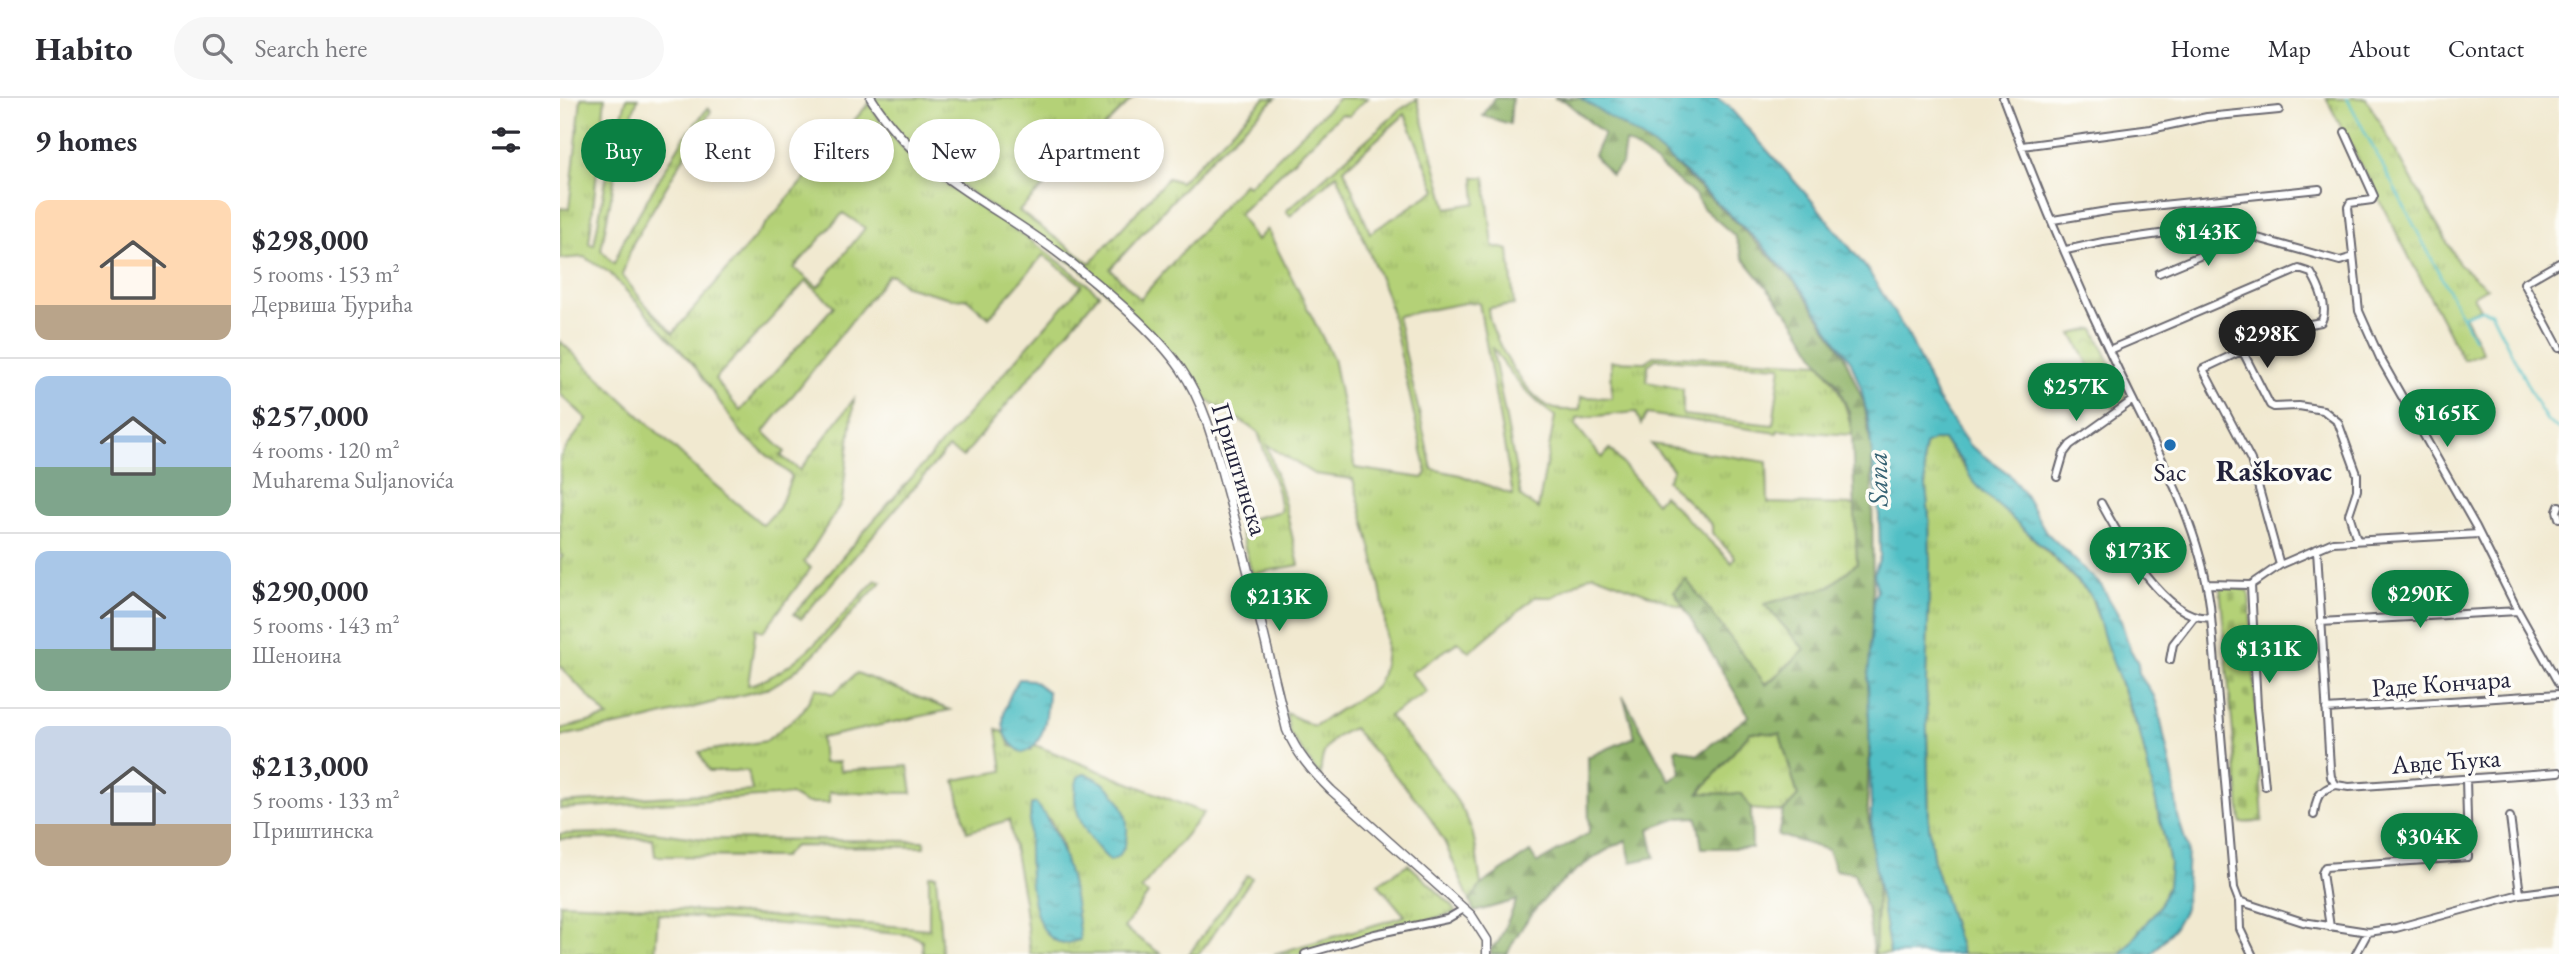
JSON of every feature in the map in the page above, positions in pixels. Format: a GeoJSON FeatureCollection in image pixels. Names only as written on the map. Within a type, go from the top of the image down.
{"type":"FeatureCollection","features":[{"type":"Feature","properties":{"kind":"street","name":"Приштинска"},"geometry":{"type":"LineString","coordinates":[[872,98],[891,128],[922,159],[1045,243],[1096,284],[1164,348],[1181,369],[1207,423],[1223,475],[1287,730],[1294,745],[1313,772],[1331,790],[1464,909],[1484,933],[1487,954]]}},
{"type":"Feature","properties":{"kind":"street"},"geometry":{"type":"LineString","coordinates":[[2003,98],[2109,350],[2176,492],[2207,584],[2234,888],[2239,901],[2240,929],[2252,954]]}},
{"type":"Feature","properties":{"kind":"street"},"geometry":{"type":"LineString","coordinates":[[2022,146],[2151,129],[2207,117],[2279,110]]}},
{"type":"Feature","properties":{"kind":"street"},"geometry":{"type":"LineString","coordinates":[[2345,132],[2374,196],[2372,200],[2350,203],[2347,210],[2359,311],[2380,358],[2559,684]]}},
{"type":"Feature","properties":{"kind":"street"},"geometry":{"type":"LineString","coordinates":[[2053,220],[2113,210],[2319,189]]}},
{"type":"Feature","properties":{"kind":"street"},"geometry":{"type":"LineString","coordinates":[[2066,250],[2209,227],[2340,261],[2353,257]]}},
{"type":"Feature","properties":{"kind":"street"},"geometry":{"type":"LineString","coordinates":[[2159,273],[2226,245],[2243,234]]}},
{"type":"Feature","properties":{"kind":"street"},"geometry":{"type":"LineString","coordinates":[[2559,263],[2524,283],[2559,348]]}},
{"type":"Feature","properties":{"kind":"street"},"geometry":{"type":"LineString","coordinates":[[2109,350],[2299,269],[2311,273],[2319,290],[2324,316],[2321,322],[2289,328],[2256,339],[2242,350],[2205,367],[2203,372],[2251,460],[2280,565]]}},
{"type":"Feature","properties":{"kind":"street"},"geometry":{"type":"LineString","coordinates":[[2242,350],[2266,399],[2274,407],[2299,406],[2322,410],[2338,422],[2357,474],[2357,490],[2349,514],[2357,540]]}},
{"type":"Feature","properties":{"kind":"street"},"geometry":{"type":"LineString","coordinates":[[2057,477],[2064,453],[2070,445],[2133,400]]}},
{"type":"Feature","properties":{"kind":"street"},"geometry":{"type":"LineString","coordinates":[[2101,503],[2138,568],[2174,603],[2194,617],[2211,617]]}},
{"type":"Feature","properties":{"kind":"street"},"geometry":{"type":"LineString","coordinates":[[2559,506],[2559,518]]}},
{"type":"Feature","properties":{"kind":"street"},"geometry":{"type":"LineString","coordinates":[[2207,584],[2251,585],[2280,565],[2333,542],[2479,534]]}},
{"type":"Feature","properties":{"kind":"street"},"geometry":{"type":"LineString","coordinates":[[2314,815],[2319,792],[2336,785],[2330,777],[2317,550]]}},
{"type":"Feature","properties":{"kind":"street"},"geometry":{"type":"LineString","coordinates":[[2251,585],[2257,706],[2265,786]]}},
{"type":"Feature","properties":{"kind":"street"},"geometry":{"type":"LineString","coordinates":[[2320,622],[2518,611]]}},
{"type":"Feature","properties":{"kind":"street"},"geometry":{"type":"LineString","coordinates":[[2171,660],[2173,644],[2194,617]]}},
{"type":"Feature","properties":{"kind":"street","name":"Раде Кончара"},"geometry":{"type":"LineString","coordinates":[[2326,709],[2559,694]]}},
{"type":"Feature","properties":{"kind":"street","name":"Авде Ћука"},"geometry":{"type":"LineString","coordinates":[[2336,785],[2349,787],[2559,772]]}},
{"type":"Feature","properties":{"kind":"street"},"geometry":{"type":"LineString","coordinates":[[2330,928],[2322,873],[2325,867],[2468,857],[2466,779]]}},
{"type":"Feature","properties":{"kind":"street"},"geometry":{"type":"LineString","coordinates":[[2510,817],[2520,894]]}},
{"type":"Feature","properties":{"kind":"street"},"geometry":{"type":"LineString","coordinates":[[2239,901],[2290,919],[2330,928],[2368,932],[2396,928],[2520,894],[2559,890]]}},
{"type":"Feature","properties":{"kind":"street"},"geometry":{"type":"LineString","coordinates":[[1306,954],[1375,934],[1447,919],[1464,909]]}},
{"type":"Feature","properties":{"kind":"street"},"geometry":{"type":"LineString","coordinates":[[2356,954],[2368,932]]}},
{"type":"Feature","properties":{"kind":"green space"},"geometry":{"type":"Polygon","coordinates":[[[581,98],[605,98],[603,119],[581,119],[581,182],[596,182],[589,244],[594,245],[606,182],[614,182],[601,250],[614,264],[625,237],[658,182],[666,182],[666,168],[680,144],[680,163],[633,243],[622,275],[673,333],[802,182],[894,182],[894,137],[908,153],[908,182],[943,182],[1043,250],[1099,294],[963,457],[948,448],[801,619],[794,614],[1082,285],[1043,255],[989,318],[966,298],[954,299],[905,286],[893,275],[888,275],[764,432],[785,452],[781,456],[800,470],[854,399],[842,502],[804,562],[811,568],[763,632],[756,628],[748,685],[765,679],[800,657],[876,580],[881,582],[813,655],[789,676],[769,688],[637,722],[560,736],[560,729],[608,717],[560,666],[560,559],[563,556],[560,555],[560,457],[587,419],[560,394],[560,341],[703,475],[763,525],[779,508],[792,476],[743,435],[693,364],[610,273],[584,257],[560,259],[560,208],[569,209],[581,98]],[[843,213],[794,268],[818,287],[865,228],[843,213]],[[806,281],[715,379],[740,411],[834,306],[806,281]]]}},
{"type":"Feature","properties":{"kind":"green space"},"geometry":{"type":"Polygon","coordinates":[[[627,98],[638,98],[631,119],[621,119],[627,98]]]}},
{"type":"Feature","properties":{"kind":"green space"},"geometry":{"type":"Polygon","coordinates":[[[872,98],[1133,98],[1112,119],[1014,119],[1014,182],[1048,182],[1019,211],[1090,263],[1168,178],[1180,182],[1265,98],[1276,98],[1211,158],[1110,269],[1140,299],[1244,183],[1248,186],[1339,98],[1367,98],[1349,116],[1341,114],[1239,214],[1256,241],[1267,229],[1333,358],[1355,468],[1423,478],[1427,473],[1388,298],[1337,174],[1290,216],[1286,211],[1401,109],[1417,99],[1447,208],[1476,203],[1474,177],[1485,177],[1493,246],[1509,250],[1514,305],[1488,308],[1490,320],[1510,364],[1531,392],[1552,408],[1580,410],[1581,397],[1612,398],[1611,361],[1645,362],[1655,355],[1820,363],[1841,396],[1852,435],[1778,430],[1777,433],[1647,414],[1641,424],[1636,412],[1577,418],[1576,426],[1602,458],[1610,449],[1656,503],[1663,495],[1732,563],[1735,557],[1712,533],[1712,525],[1667,481],[1673,469],[1651,444],[1767,462],[1768,503],[1855,505],[1857,563],[1829,587],[1765,604],[1805,650],[1765,685],[1686,580],[1674,591],[1685,608],[1593,574],[1552,597],[1535,597],[1469,652],[1458,642],[1411,673],[1427,692],[1389,716],[1436,772],[1467,818],[1474,838],[1481,885],[1470,901],[1445,843],[1424,808],[1353,728],[1338,736],[1327,747],[1322,761],[1321,778],[1289,732],[1286,713],[1314,726],[1375,688],[1383,669],[1386,644],[1380,586],[1353,479],[1314,474],[1267,445],[1282,493],[1299,565],[1252,574],[1238,522],[1281,511],[1278,493],[1258,432],[1196,393],[1174,357],[1088,275],[957,182],[1000,182],[1000,119],[908,119],[908,143],[894,125],[894,119],[889,119],[872,98]],[[1405,114],[1344,169],[1370,233],[1436,190],[1405,114]],[[1470,302],[1397,316],[1432,469],[1460,475],[1513,495],[1479,303],[1470,302]],[[1492,347],[1521,497],[1538,509],[1555,416],[1520,384],[1492,347]],[[1656,359],[1648,365],[1647,382],[1683,389],[1683,415],[1773,425],[1781,366],[1656,359]]]}},
{"type":"Feature","properties":{"kind":"green space"},"geometry":{"type":"Polygon","coordinates":[[[1494,98],[1512,98],[1510,124],[1483,116],[1494,98]]]}},
{"type":"Feature","properties":{"kind":"green space"},"geometry":{"type":"Polygon","coordinates":[[[1554,98],[1585,98],[1619,117],[1660,151],[1738,224],[1797,284],[1843,353],[1864,403],[1872,452],[1873,656],[1867,808],[1878,871],[1875,954],[1868,913],[1854,873],[1835,870],[1828,850],[1778,835],[1783,812],[1798,796],[1780,734],[1750,732],[1699,793],[1742,794],[1751,809],[1752,848],[1702,848],[1697,817],[1679,818],[1649,829],[1655,857],[1631,862],[1626,840],[1589,861],[1542,902],[1517,935],[1507,954],[1491,954],[1491,948],[1499,941],[1517,900],[1474,912],[1470,901],[1481,885],[1530,852],[1537,863],[1589,833],[1588,757],[1635,737],[1623,696],[1670,781],[1681,772],[1675,750],[1678,748],[1697,755],[1749,716],[1674,591],[1686,579],[1766,685],[1805,650],[1764,604],[1829,587],[1857,563],[1852,435],[1849,412],[1836,382],[1820,363],[1794,321],[1743,258],[1735,236],[1703,208],[1695,195],[1644,153],[1625,142],[1622,164],[1611,175],[1594,155],[1604,134],[1565,101],[1554,98]]]}},
{"type":"Feature","properties":{"kind":"green space"},"geometry":{"type":"Polygon","coordinates":[[[2326,98],[2366,98],[2460,265],[2487,288],[2473,296],[2480,308],[2464,315],[2483,353],[2463,360],[2326,98]]]}},
{"type":"Feature","properties":{"kind":"green space"},"geometry":{"type":"Polygon","coordinates":[[[869,103],[879,119],[855,119],[869,103]]]}},
{"type":"Feature","properties":{"kind":"green space"},"geometry":{"type":"Polygon","coordinates":[[[708,108],[711,111],[706,119],[699,119],[708,108]]]}},
{"type":"Feature","properties":{"kind":"green space"},"geometry":{"type":"Polygon","coordinates":[[[2094,329],[2126,396],[2125,400],[2112,408],[2072,334],[2094,329]]]}},
{"type":"Feature","properties":{"kind":"green space"},"geometry":{"type":"Polygon","coordinates":[[[1934,440],[1943,440],[1980,487],[2090,594],[2140,733],[2170,863],[2168,886],[2159,907],[2121,954],[1962,954],[1934,864],[1929,827],[1926,682],[1930,563],[1923,457],[1925,445],[1934,440]]]}},
{"type":"Feature","properties":{"kind":"green space"},"geometry":{"type":"Polygon","coordinates":[[[2220,587],[2249,591],[2263,821],[2241,823],[2220,587]]]}},
{"type":"Feature","properties":{"kind":"green space"},"geometry":{"type":"Polygon","coordinates":[[[857,673],[950,710],[821,738],[823,763],[839,762],[840,771],[908,766],[912,793],[829,792],[829,803],[805,803],[791,795],[560,809],[560,803],[752,791],[748,771],[709,771],[699,752],[766,741],[802,712],[816,688],[833,694],[857,673]]]}},
{"type":"Feature","properties":{"kind":"green space"},"geometry":{"type":"Polygon","coordinates":[[[997,729],[1005,733],[1010,746],[1031,750],[1035,745],[1204,813],[1141,889],[1148,894],[1124,928],[1161,954],[1030,954],[1024,901],[1009,820],[967,832],[955,780],[1003,771],[997,729]],[[1031,805],[1029,861],[1077,915],[1061,842],[1051,821],[1031,805]]]}},
{"type":"Feature","properties":{"kind":"green space"},"geometry":{"type":"Polygon","coordinates":[[[1751,731],[1780,734],[1798,797],[1783,812],[1751,809],[1742,794],[1699,794],[1751,731]]]}},
{"type":"Feature","properties":{"kind":"green space"},"geometry":{"type":"Polygon","coordinates":[[[653,832],[704,839],[924,841],[925,847],[794,846],[783,857],[655,856],[653,838],[560,839],[560,834],[653,832]]]}},
{"type":"Feature","properties":{"kind":"green space"},"geometry":{"type":"Polygon","coordinates":[[[1408,864],[1453,906],[1455,913],[1299,954],[1274,954],[1405,916],[1378,884],[1408,864]]]}},
{"type":"Feature","properties":{"kind":"green space"},"geometry":{"type":"Polygon","coordinates":[[[1878,871],[1894,954],[1875,954],[1878,871]]]}},
{"type":"Feature","properties":{"kind":"green space"},"geometry":{"type":"Polygon","coordinates":[[[929,875],[936,875],[942,954],[923,954],[922,940],[911,935],[658,914],[655,954],[560,954],[560,903],[652,907],[929,929],[929,875]]]}},
{"type":"Feature","properties":{"kind":"green space"},"geometry":{"type":"Polygon","coordinates":[[[1247,875],[1252,878],[1199,954],[1189,954],[1247,875]]]}},
{"type":"Feature","properties":{"kind":"water","name":"Sana"},"geometry":{"type":"Polygon","coordinates":[[[1580,98],[1717,98],[1728,106],[1813,202],[1868,270],[1909,337],[1938,400],[1969,445],[2009,474],[2025,495],[2046,532],[2101,585],[2120,618],[2130,649],[2138,663],[2139,674],[2154,696],[2158,708],[2173,777],[2178,817],[2188,849],[2185,909],[2175,927],[2152,954],[2121,954],[2159,907],[2168,886],[2170,863],[2140,733],[2106,644],[2094,602],[2089,593],[2051,554],[1983,492],[1943,440],[1934,440],[1925,445],[1923,457],[1930,563],[1926,682],[1929,827],[1934,864],[1962,954],[1890,954],[1872,847],[1868,679],[1874,598],[1877,591],[1874,574],[1880,556],[1879,516],[1868,419],[1861,388],[1851,362],[1800,287],[1760,243],[1651,144],[1580,98]]]}},
{"type":"Feature","properties":{"kind":"water"},"geometry":{"type":"Polygon","coordinates":[[[1019,679],[1032,680],[1048,692],[1046,719],[1041,736],[1031,749],[1023,753],[1007,738],[1003,719],[1019,679]]]}},
{"type":"Feature","properties":{"kind":"water"},"geometry":{"type":"Polygon","coordinates":[[[1085,773],[1112,791],[1126,818],[1124,847],[1118,856],[1110,861],[1087,833],[1077,812],[1075,789],[1078,777],[1085,773]]]}},
{"type":"Feature","properties":{"kind":"water"},"geometry":{"type":"Polygon","coordinates":[[[1036,803],[1062,850],[1075,904],[1080,940],[1063,944],[1051,938],[1035,909],[1029,835],[1031,805],[1036,803]]]}},
{"type":"Feature","properties":{"kind":"waterway"},"geometry":{"type":"LineString","coordinates":[[2347,98],[2474,339]]}},
{"type":"Feature","properties":{"kind":"waterway"},"geometry":{"type":"LineString","coordinates":[[2462,316],[2481,309],[2491,312],[2539,408],[2548,422],[2559,429]]}},
{"type":"Feature","properties":{"kind":"place","name":"Sac"},"geometry":{"type":"Point","coordinates":[2170,445]}},
{"type":"Feature","properties":{"kind":"district","name":"Raškovac"},"geometry":{"type":"Point","coordinates":[2274,470]}}]}
